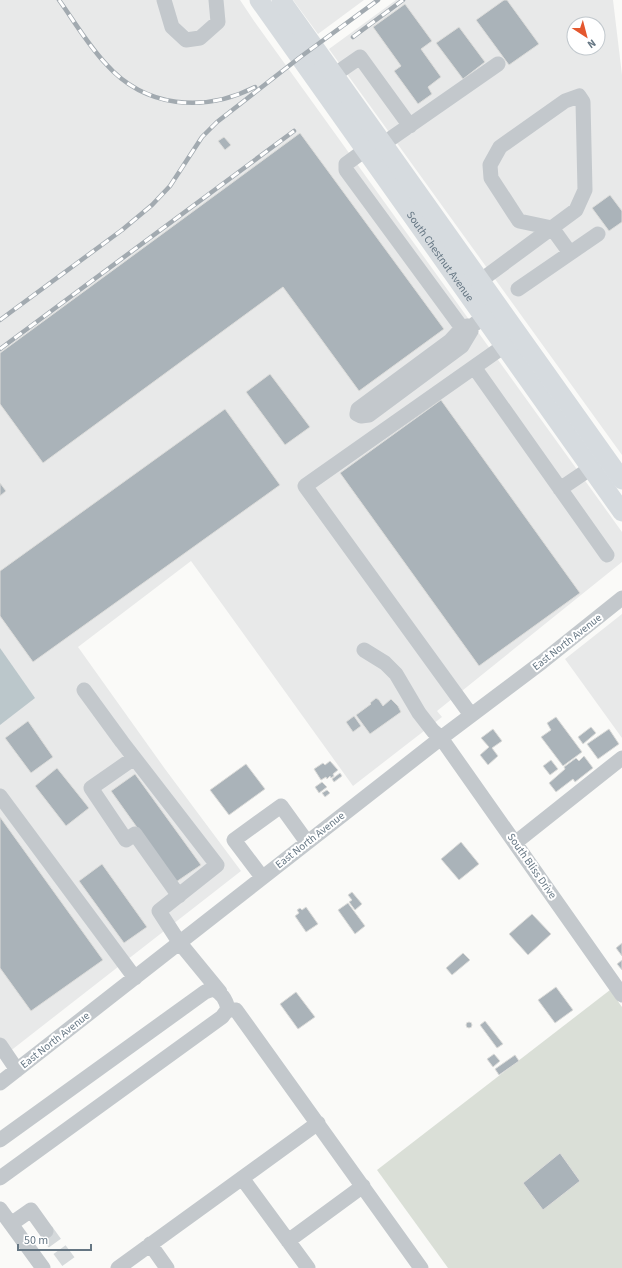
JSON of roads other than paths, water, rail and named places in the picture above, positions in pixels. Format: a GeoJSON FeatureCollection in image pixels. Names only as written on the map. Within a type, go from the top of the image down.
{"type":"FeatureCollection","features":[{"type":"Feature","properties":{"kind":"main road","name":"South Chestnut Avenue"},"geometry":{"type":"LineString","coordinates":[[259,0],[365,150],[472,323],[504,346],[622,512]]}},
{"type":"Feature","properties":{"kind":"main road","name":"South Chestnut Avenue"},"geometry":{"type":"LineString","coordinates":[[281,0],[622,480]]}},
{"type":"Feature","properties":{"kind":"street"},"geometry":{"type":"LineString","coordinates":[[164,0],[172,27],[186,40],[200,38],[218,22],[216,0]]}},
{"type":"Feature","properties":{"kind":"street"},"geometry":{"type":"LineString","coordinates":[[334,75],[360,57],[410,126]]}},
{"type":"Feature","properties":{"kind":"street"},"geometry":{"type":"LineString","coordinates":[[383,144],[498,64]]}},
{"type":"Feature","properties":{"kind":"street"},"geometry":{"type":"LineString","coordinates":[[480,281],[552,228],[576,210],[585,190],[583,102],[580,96],[565,101],[500,147],[490,165],[491,178],[520,221],[552,228],[570,253]]}},
{"type":"Feature","properties":{"kind":"street"},"geometry":{"type":"LineString","coordinates":[[365,150],[346,164],[346,170],[472,323],[472,331],[462,346],[369,415],[361,416],[357,414],[358,409],[472,323]]}},
{"type":"Feature","properties":{"kind":"street"},"geometry":{"type":"LineString","coordinates":[[518,289],[598,234]]}},
{"type":"Feature","properties":{"kind":"street"},"geometry":{"type":"LineString","coordinates":[[472,715],[305,486],[504,346]]}},
{"type":"Feature","properties":{"kind":"street"},"geometry":{"type":"LineString","coordinates":[[474,367],[607,555]]}},
{"type":"Feature","properties":{"kind":"street"},"geometry":{"type":"LineString","coordinates":[[560,489],[591,468]]}},
{"type":"Feature","properties":{"kind":"street","name":"East North Avenue"},"geometry":{"type":"LineString","coordinates":[[0,1083],[262,877],[441,738],[542,662],[622,598]]}},
{"type":"Feature","properties":{"kind":"street","name":"South Bliss Drive"},"geometry":{"type":"LineString","coordinates":[[364,650],[385,663],[396,674],[420,713],[433,731],[441,738],[622,995]]}},
{"type":"Feature","properties":{"kind":"street"},"geometry":{"type":"LineString","coordinates":[[84,690],[134,758],[217,865],[159,911],[179,942],[220,992],[226,1001],[228,1009]]}},
{"type":"Feature","properties":{"kind":"street"},"geometry":{"type":"LineString","coordinates":[[134,758],[91,788],[126,840],[135,834],[179,896]]}},
{"type":"Feature","properties":{"kind":"street"},"geometry":{"type":"LineString","coordinates":[[515,843],[622,758]]}},
{"type":"Feature","properties":{"kind":"street"},"geometry":{"type":"LineString","coordinates":[[0,796],[135,978]]}},
{"type":"Feature","properties":{"kind":"street"},"geometry":{"type":"LineString","coordinates":[[262,877],[234,840],[281,806],[308,842]]}},
{"type":"Feature","properties":{"kind":"street"},"geometry":{"type":"LineString","coordinates":[[0,1140],[205,992],[213,989],[220,992]]}},
{"type":"Feature","properties":{"kind":"street"},"geometry":{"type":"LineString","coordinates":[[228,1009],[236,1010],[421,1268]]}},
{"type":"Feature","properties":{"kind":"street"},"geometry":{"type":"LineString","coordinates":[[0,1178],[222,1017],[228,1009]]}},
{"type":"Feature","properties":{"kind":"street"},"geometry":{"type":"LineString","coordinates":[[0,1045],[17,1070]]}},
{"type":"Feature","properties":{"kind":"street"},"geometry":{"type":"LineString","coordinates":[[118,1268],[318,1123]]}},
{"type":"Feature","properties":{"kind":"street"},"geometry":{"type":"LineString","coordinates":[[242,1178],[308,1268]]}},
{"type":"Feature","properties":{"kind":"street"},"geometry":{"type":"LineString","coordinates":[[288,1241],[363,1186]]}},
{"type":"Feature","properties":{"kind":"street"},"geometry":{"type":"LineString","coordinates":[[0,1209],[43,1268]]}},
{"type":"Feature","properties":{"kind":"street"},"geometry":{"type":"LineString","coordinates":[[11,1224],[31,1210],[46,1231]]}},
{"type":"Feature","properties":{"kind":"street"},"geometry":{"type":"LineString","coordinates":[[150,1244],[167,1268]]}},
{"type":"Feature","properties":{"kind":"tunnel"},"geometry":{"type":"LineString","coordinates":[[46,1231],[73,1268]]}},
{"type":"Feature","properties":{"kind":"railway"},"geometry":{"type":"LineString","coordinates":[[59,0],[99,57],[122,79],[139,90],[176,102],[196,103],[216,101],[255,87]]}},
{"type":"Feature","properties":{"kind":"railway"},"geometry":{"type":"LineString","coordinates":[[0,320],[122,230],[152,205],[170,186],[202,137],[217,122],[299,58],[378,0]]}},
{"type":"Feature","properties":{"kind":"railway"},"geometry":{"type":"LineString","coordinates":[[353,37],[403,0]]}},
{"type":"Feature","properties":{"kind":"railway"},"geometry":{"type":"LineString","coordinates":[[0,349],[294,131]]}}]}
